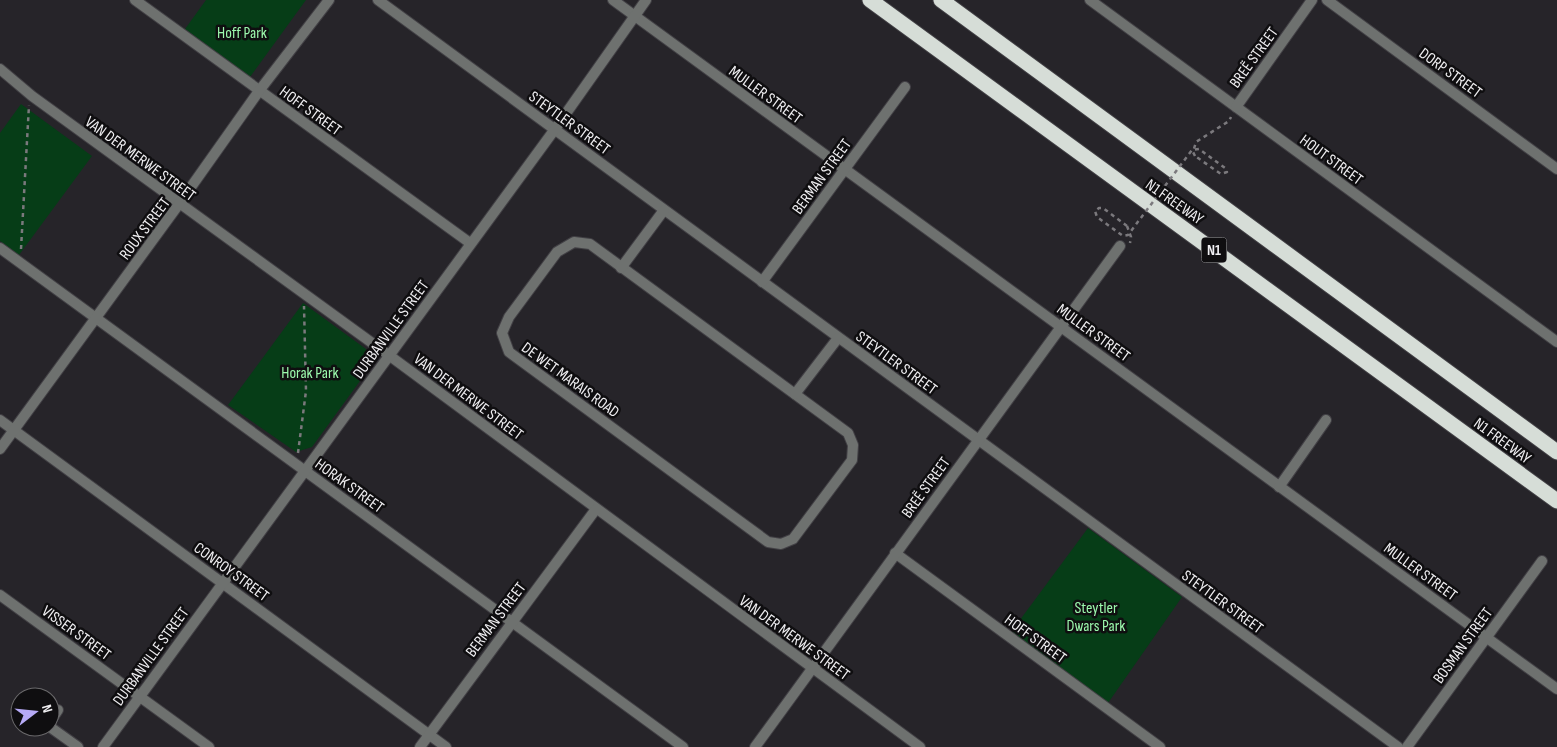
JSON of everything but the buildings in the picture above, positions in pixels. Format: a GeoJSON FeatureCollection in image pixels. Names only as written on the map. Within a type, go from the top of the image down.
{"type":"FeatureCollection","features":[{"type":"Feature","properties":{"kind":"highway","name":"N1 FREEWAY"},"geometry":{"type":"LineString","coordinates":[[870,0],[1557,501]]}},
{"type":"Feature","properties":{"kind":"highway","name":"N1 FREEWAY"},"geometry":{"type":"LineString","coordinates":[[941,0],[1557,452]]}},
{"type":"Feature","properties":{"kind":"street","name":"HOFF STREET"},"geometry":{"type":"LineString","coordinates":[[135,0],[470,243]]}},
{"type":"Feature","properties":{"kind":"street","name":"ROUX STREET"},"geometry":{"type":"LineString","coordinates":[[0,449],[180,204],[259,91],[329,0]]}},
{"type":"Feature","properties":{"kind":"street","name":"STEYTLER STREET"},"geometry":{"type":"LineString","coordinates":[[378,0],[1398,747]]}},
{"type":"Feature","properties":{"kind":"street","name":"MULLER STREET"},"geometry":{"type":"LineString","coordinates":[[613,0],[1557,688]]}},
{"type":"Feature","properties":{"kind":"street","name":"DURBANVILLE STREET"},"geometry":{"type":"LineString","coordinates":[[103,747],[222,582],[300,467],[390,356],[646,0]]}},
{"type":"Feature","properties":{"kind":"street","name":"HOUT STREET"},"geometry":{"type":"LineString","coordinates":[[1090,0],[1557,342]]}},
{"type":"Feature","properties":{"kind":"street","name":"BREË STREET"},"geometry":{"type":"LineString","coordinates":[[1236,107],[1312,0]]}},
{"type":"Feature","properties":{"kind":"street","name":"DORP STREET"},"geometry":{"type":"LineString","coordinates":[[1327,0],[1557,168]]}},
{"type":"Feature","properties":{"kind":"street","name":"VAN DER MERWE STREET"},"geometry":{"type":"LineString","coordinates":[[0,69],[32,96],[390,356],[920,747]]}},
{"type":"Feature","properties":{"kind":"street","name":"BERMAN STREET"},"geometry":{"type":"LineString","coordinates":[[762,282],[905,88]]}},
{"type":"Feature","properties":{"kind":"street"},"geometry":{"type":"LineString","coordinates":[[621,268],[664,210]]}},
{"type":"Feature","properties":{"kind":"street","name":"DE WET MARAIS ROAD"},"geometry":{"type":"LineString","coordinates":[[574,242],[590,244],[795,394],[848,433],[854,452],[848,466],[794,539],[775,544],[768,542],[520,362],[505,346],[502,332],[509,317],[562,247],[574,242]]}},
{"type":"Feature","properties":{"kind":"street","name":"BREË STREET"},"geometry":{"type":"LineString","coordinates":[[755,747],[813,669],[894,553],[1062,328],[1120,246]]}},
{"type":"Feature","properties":{"kind":"street","name":"HORAK STREET"},"geometry":{"type":"LineString","coordinates":[[0,248],[683,747]]}},
{"type":"Feature","properties":{"kind":"street"},"geometry":{"type":"LineString","coordinates":[[795,394],[838,338]]}},
{"type":"Feature","properties":{"kind":"street","name":"CONROY STREET"},"geometry":{"type":"LineString","coordinates":[[0,420],[446,747]]}},
{"type":"Feature","properties":{"kind":"street"},"geometry":{"type":"LineString","coordinates":[[1279,487],[1326,420]]}},
{"type":"Feature","properties":{"kind":"street","name":"BERMAN STREET"},"geometry":{"type":"LineString","coordinates":[[420,747],[596,509]]}},
{"type":"Feature","properties":{"kind":"street","name":"HOFF STREET"},"geometry":{"type":"LineString","coordinates":[[894,553],[1160,747]]}},
{"type":"Feature","properties":{"kind":"street","name":"BOSMAN STREET"},"geometry":{"type":"LineString","coordinates":[[1406,747],[1542,561]]}},
{"type":"Feature","properties":{"kind":"street","name":"VISSER STREET"},"geometry":{"type":"LineString","coordinates":[[0,595],[209,747]]}},
{"type":"Feature","properties":{"kind":"street"},"geometry":{"type":"LineString","coordinates":[[60,734],[78,747]]}},
{"type":"Feature","properties":{"kind":"path"},"geometry":{"type":"LineString","coordinates":[[18,261],[20,253],[27,110],[32,96]]}},
{"type":"Feature","properties":{"kind":"path"},"geometry":{"type":"LineString","coordinates":[[1128,226],[1103,208],[1095,211],[1097,217],[1123,236],[1128,235],[1192,150],[1199,149],[1225,168],[1227,172],[1221,174],[1195,156],[1193,152],[1196,142],[1229,122],[1236,107]]}},
{"type":"Feature","properties":{"kind":"path"},"geometry":{"type":"LineString","coordinates":[[300,467],[306,391],[304,295]]}},
{"type":"Feature","properties":{"kind":"green space","name":"Hoff Park"},"geometry":{"type":"Polygon","coordinates":[[[206,0],[306,0],[250,77],[185,29],[206,0]]]}},
{"type":"Feature","properties":{"kind":"green space"},"geometry":{"type":"Polygon","coordinates":[[[21,104],[92,156],[19,255],[0,241],[0,133],[21,104]]]}},
{"type":"Feature","properties":{"kind":"green space","name":"Horak Park"},"geometry":{"type":"Polygon","coordinates":[[[303,303],[366,349],[371,362],[368,370],[312,447],[296,452],[228,405],[303,303]]]}},
{"type":"Feature","properties":{"kind":"green space","name":"Steytler Dwars Park"},"geometry":{"type":"Polygon","coordinates":[[[1088,528],[1182,597],[1108,703],[1011,632],[1088,528]]]}}]}
